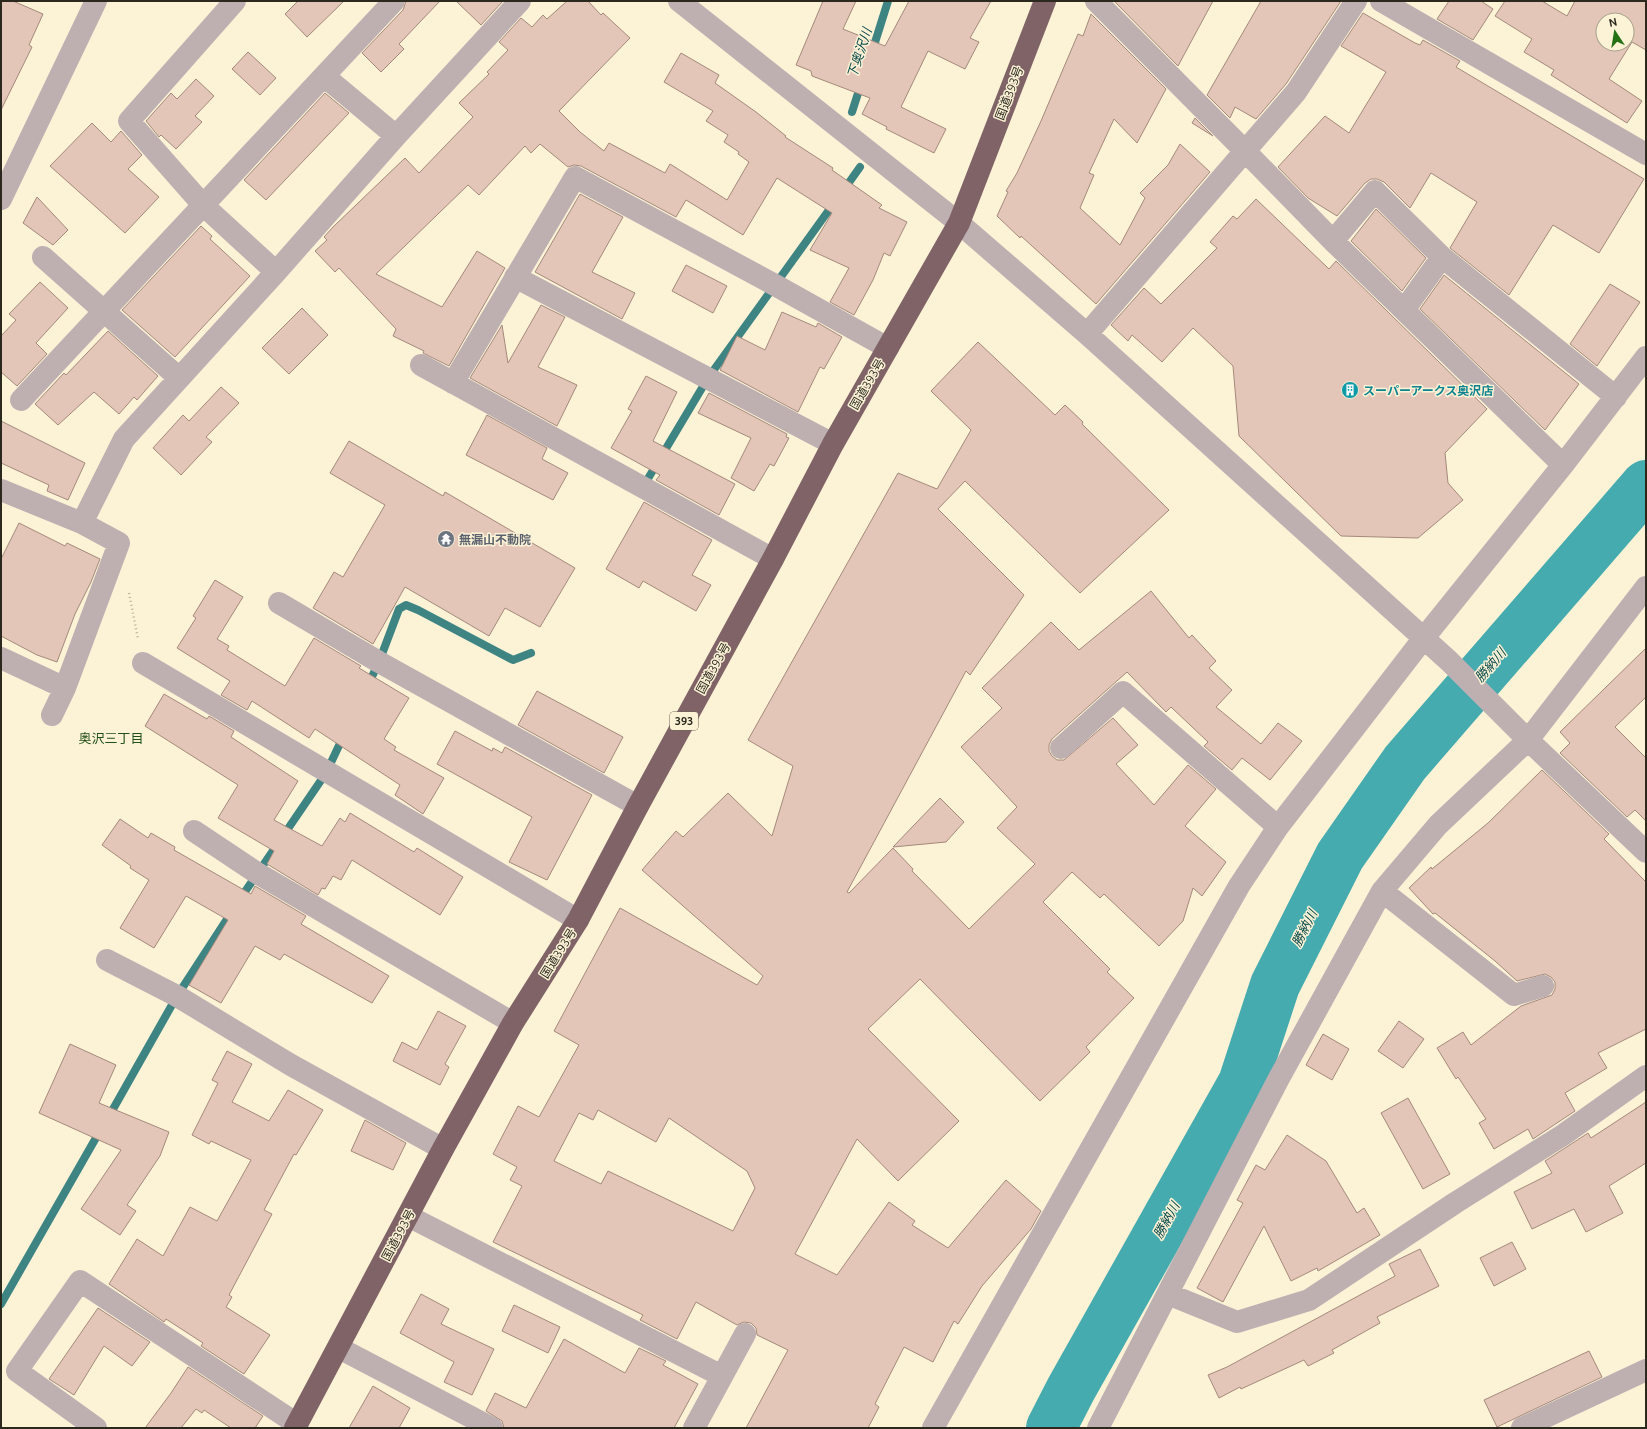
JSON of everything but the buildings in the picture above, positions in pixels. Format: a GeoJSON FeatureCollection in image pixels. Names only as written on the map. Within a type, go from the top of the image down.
{"type":"FeatureCollection","features":[{"type":"Feature","properties":{"kind":"highway","name":"国道393号"},"geometry":{"type":"LineString","coordinates":[[296,1426],[339,1348],[443,1149],[513,1023],[578,920],[638,806],[773,559],[833,444],[959,223],[1045,1]]}},
{"type":"Feature","properties":{"kind":"street"},"geometry":{"type":"LineString","coordinates":[[1,199],[96,1]]}},
{"type":"Feature","properties":{"kind":"street"},"geometry":{"type":"LineString","coordinates":[[235,1],[129,121],[203,206],[276,272]]}},
{"type":"Feature","properties":{"kind":"street"},"geometry":{"type":"LineString","coordinates":[[21,400],[394,1]]}},
{"type":"Feature","properties":{"kind":"street"},"geometry":{"type":"LineString","coordinates":[[82,523],[124,439],[276,272],[396,136],[520,1]]}},
{"type":"Feature","properties":{"kind":"street"},"geometry":{"type":"LineString","coordinates":[[679,1],[959,223],[1087,334],[1449,661],[1646,852]]}},
{"type":"Feature","properties":{"kind":"street"},"geometry":{"type":"LineString","coordinates":[[1096,1],[1246,151],[1333,241],[1563,465]]}},
{"type":"Feature","properties":{"kind":"street"},"geometry":{"type":"LineString","coordinates":[[1087,334],[1296,92],[1356,1]]}},
{"type":"Feature","properties":{"kind":"street"},"geometry":{"type":"LineString","coordinates":[[1381,1],[1646,154]]}},
{"type":"Feature","properties":{"kind":"street"},"geometry":{"type":"LineString","coordinates":[[324,76],[396,136]]}},
{"type":"Feature","properties":{"kind":"street"},"geometry":{"type":"LineString","coordinates":[[453,383],[575,177],[888,348]]}},
{"type":"Feature","properties":{"kind":"street"},"geometry":{"type":"LineString","coordinates":[[1333,241],[1375,191],[1442,257],[1616,396]]}},
{"type":"Feature","properties":{"kind":"street"},"geometry":{"type":"LineString","coordinates":[[43,257],[178,378]]}},
{"type":"Feature","properties":{"kind":"street"},"geometry":{"type":"LineString","coordinates":[[1404,310],[1442,257]]}},
{"type":"Feature","properties":{"kind":"street"},"geometry":{"type":"LineString","coordinates":[[515,277],[833,444]]}},
{"type":"Feature","properties":{"kind":"street"},"geometry":{"type":"LineString","coordinates":[[933,1428],[1239,886],[1278,827],[1423,639],[1563,465],[1646,357]]}},
{"type":"Feature","properties":{"kind":"street"},"geometry":{"type":"LineString","coordinates":[[421,365],[773,559]]}},
{"type":"Feature","properties":{"kind":"street"},"geometry":{"type":"LineString","coordinates":[[1,490],[82,523],[119,543],[65,688],[52,715]]}},
{"type":"Feature","properties":{"kind":"street"},"geometry":{"type":"LineString","coordinates":[[1098,1428],[1278,1080],[1382,891],[1438,825],[1524,735],[1646,587]]}},
{"type":"Feature","properties":{"kind":"street"},"geometry":{"type":"LineString","coordinates":[[279,603],[386,666],[638,806]]}},
{"type":"Feature","properties":{"kind":"street"},"geometry":{"type":"LineString","coordinates":[[1,658],[65,688]]}},
{"type":"Feature","properties":{"kind":"street"},"geometry":{"type":"LineString","coordinates":[[143,663],[578,920]]}},
{"type":"Feature","properties":{"kind":"street"},"geometry":{"type":"LineString","coordinates":[[1061,748],[1123,692],[1278,827]]}},
{"type":"Feature","properties":{"kind":"street"},"geometry":{"type":"LineString","coordinates":[[194,831],[257,873],[513,1023]]}},
{"type":"Feature","properties":{"kind":"street"},"geometry":{"type":"LineString","coordinates":[[1382,891],[1514,995],[1543,986]]}},
{"type":"Feature","properties":{"kind":"street"},"geometry":{"type":"LineString","coordinates":[[107,960],[177,996],[291,1065],[443,1149]]}},
{"type":"Feature","properties":{"kind":"street"},"geometry":{"type":"LineString","coordinates":[[1168,1294],[1237,1322],[1309,1300],[1455,1203],[1563,1135],[1646,1076]]}},
{"type":"Feature","properties":{"kind":"street"},"geometry":{"type":"LineString","coordinates":[[408,1216],[722,1376]]}},
{"type":"Feature","properties":{"kind":"street"},"geometry":{"type":"LineString","coordinates":[[96,1428],[16,1371],[80,1281],[296,1426]]}},
{"type":"Feature","properties":{"kind":"street"},"geometry":{"type":"LineString","coordinates":[[694,1428],[745,1334]]}},
{"type":"Feature","properties":{"kind":"street"},"geometry":{"type":"LineString","coordinates":[[339,1348],[492,1428]]}},
{"type":"Feature","properties":{"kind":"street"},"geometry":{"type":"LineString","coordinates":[[1522,1428],[1646,1370]]}},
{"type":"Feature","properties":{"kind":"path"},"geometry":{"type":"LineString","coordinates":[[128,588],[143,663]]}},
{"type":"Feature","properties":{"kind":"waterway","name":"下奥沢川"},"geometry":{"type":"LineString","coordinates":[[872,52],[888,1]]}},
{"type":"Feature","properties":{"kind":"waterway","name":"下奥沢川"},"geometry":{"type":"LineString","coordinates":[[852,112],[861,84]]}},
{"type":"Feature","properties":{"kind":"waterway"},"geometry":{"type":"LineString","coordinates":[[843,191],[860,167]]}},
{"type":"Feature","properties":{"kind":"waterway"},"geometry":{"type":"LineString","coordinates":[[643,487],[708,378],[834,203]]}},
{"type":"Feature","properties":{"kind":"waterway","name":"勝納川"},"geometry":{"type":"LineString","coordinates":[[1051,1428],[1071,1389],[1243,1083],[1275,985],[1340,856],[1405,763],[1646,485]]}},
{"type":"Feature","properties":{"kind":"waterway"},"geometry":{"type":"LineString","coordinates":[[368,685],[379,662],[399,609],[406,605],[513,660],[531,653]]}},
{"type":"Feature","properties":{"kind":"waterway"},"geometry":{"type":"LineString","coordinates":[[240,899],[326,773],[344,735]]}},
{"type":"Feature","properties":{"kind":"waterway"},"geometry":{"type":"LineString","coordinates":[[108,1118],[177,996],[233,910]]}},
{"type":"Feature","properties":{"kind":"waterway"},"geometry":{"type":"LineString","coordinates":[[1,1304],[101,1129]]}},
{"type":"Feature","properties":{"kind":"place","name":"スーパーアークス奥沢店"},"geometry":{"type":"Point","coordinates":[1350,390]}},
{"type":"Feature","properties":{"kind":"place","name":"無漏山不動院"},"geometry":{"type":"Point","coordinates":[446,539]}},
{"type":"Feature","properties":{"kind":"district","name":"奥沢三丁目"},"geometry":{"type":"Point","coordinates":[111,738]}}]}
